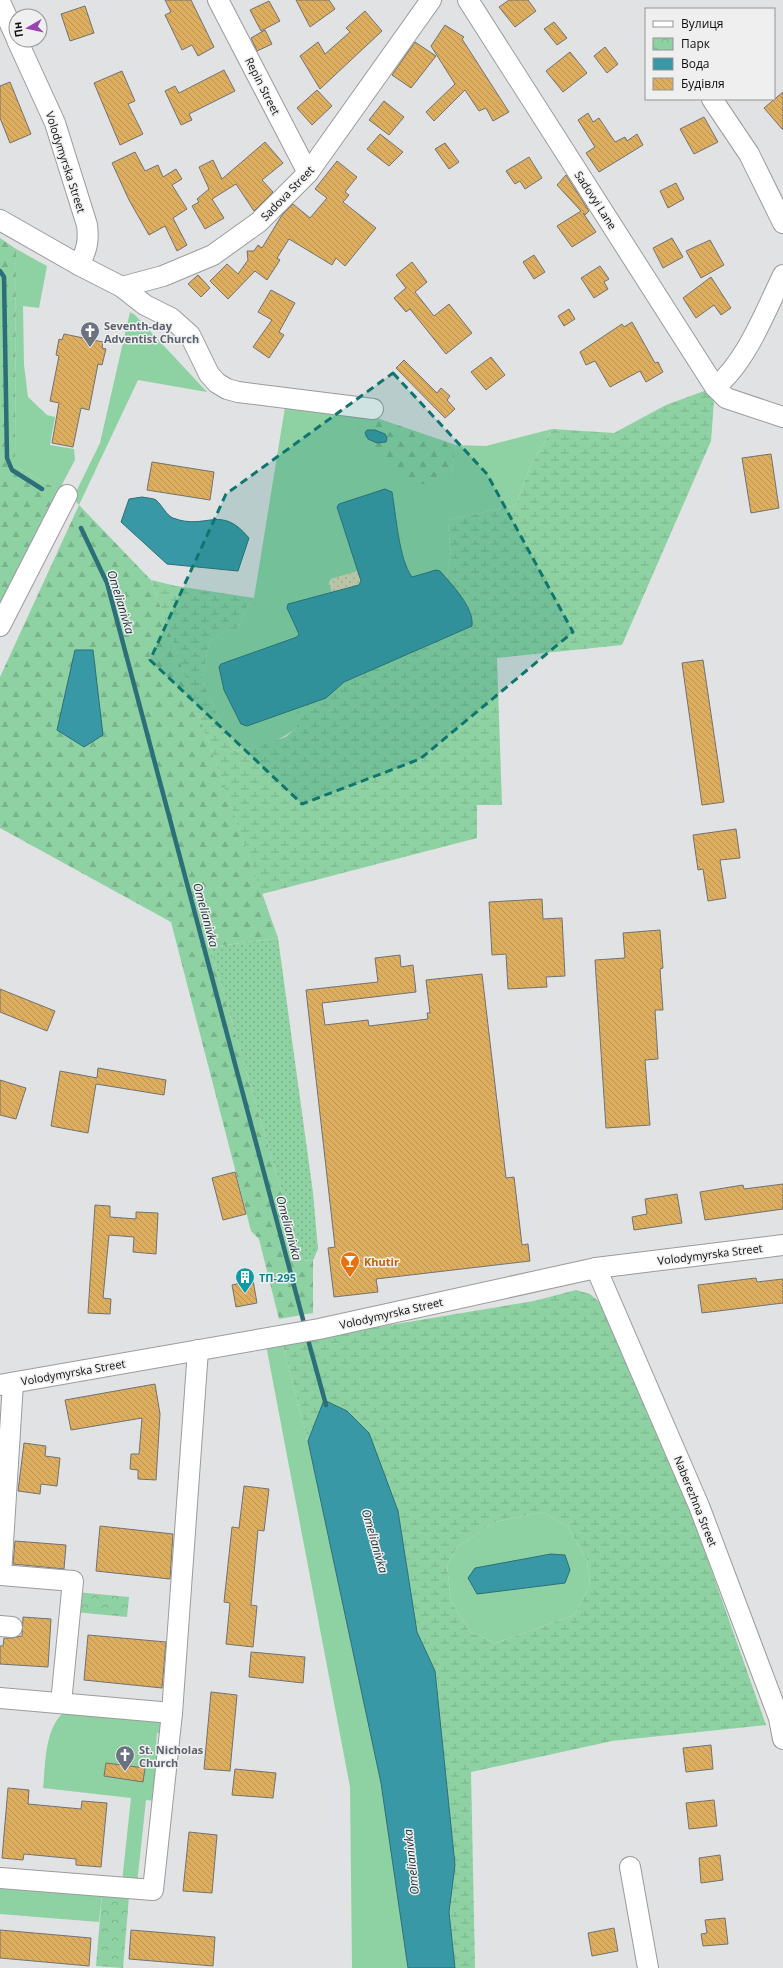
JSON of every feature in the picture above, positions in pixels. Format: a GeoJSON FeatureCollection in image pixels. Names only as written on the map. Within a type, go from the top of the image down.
{"type":"FeatureCollection","features":[{"type":"Feature","properties":{"kind":"street","name":"Repin Street"},"geometry":{"type":"LineString","coordinates":[[218,0],[308,173]]}},
{"type":"Feature","properties":{"kind":"street","name":"Sadova Street"},"geometry":{"type":"LineString","coordinates":[[122,287],[163,276],[214,255],[259,222],[308,173],[431,0]]}},
{"type":"Feature","properties":{"kind":"street","name":"Sadovyi Lane"},"geometry":{"type":"LineString","coordinates":[[468,0],[720,393]]}},
{"type":"Feature","properties":{"kind":"street"},"geometry":{"type":"LineString","coordinates":[[0,2],[8,20]]}},
{"type":"Feature","properties":{"kind":"street","name":"Volodymyrska Street"},"geometry":{"type":"LineString","coordinates":[[21,48],[55,123],[87,225],[89,238],[87,250],[79,265]]}},
{"type":"Feature","properties":{"kind":"street"},"geometry":{"type":"LineString","coordinates":[[713,100],[749,154],[783,222]]}},
{"type":"Feature","properties":{"kind":"street"},"geometry":{"type":"LineString","coordinates":[[0,220],[79,265],[122,287],[144,305],[171,318],[190,335],[209,374],[227,389],[238,392],[373,409]]}},
{"type":"Feature","properties":{"kind":"street"},"geometry":{"type":"LineString","coordinates":[[783,275],[740,359],[726,379],[720,393],[783,417]]}},
{"type":"Feature","properties":{"kind":"street"},"geometry":{"type":"LineString","coordinates":[[0,626],[67,495]]}},
{"type":"Feature","properties":{"kind":"street","name":"Volodymyrska Street"},"geometry":{"type":"LineString","coordinates":[[6,1384],[310,1330],[596,1268],[783,1245]]}},
{"type":"Feature","properties":{"kind":"street","name":"Naberezhna Street"},"geometry":{"type":"LineString","coordinates":[[596,1268],[699,1506],[779,1718],[783,1739]]}},
{"type":"Feature","properties":{"kind":"street"},"geometry":{"type":"LineString","coordinates":[[0,1878],[153,1890],[172,1713],[198,1350]]}},
{"type":"Feature","properties":{"kind":"street"},"geometry":{"type":"LineString","coordinates":[[6,1384],[1,1575],[73,1581],[61,1703]]}},
{"type":"Feature","properties":{"kind":"street"},"geometry":{"type":"LineString","coordinates":[[0,1698],[172,1713]]}},
{"type":"Feature","properties":{"kind":"street"},"geometry":{"type":"LineString","coordinates":[[630,1867],[648,1968]]}},
{"type":"Feature","properties":{"kind":"highlighted area"},"geometry":{"type":"Polygon","coordinates":[[[393,373],[487,474],[573,632],[420,759],[302,804],[150,660],[226,494],[393,373]]]}},
{"type":"Feature","properties":{"kind":"green space"},"geometry":{"type":"Polygon","coordinates":[[[0,238],[16,249],[15,466],[59,490],[0,607],[0,238]]]}},
{"type":"Feature","properties":{"kind":"green space"},"geometry":{"type":"Polygon","coordinates":[[[16,249],[47,266],[39,308],[23,306],[24,365],[28,397],[47,415],[55,417],[50,445],[74,449],[75,460],[59,490],[15,466],[16,249]]]}},
{"type":"Feature","properties":{"kind":"green space"},"geometry":{"type":"Polygon","coordinates":[[[130,312],[135,315],[207,392],[138,380],[79,505],[73,498],[100,443],[130,312]]]}},
{"type":"Feature","properties":{"kind":"green space"},"geometry":{"type":"Polygon","coordinates":[[[715,387],[711,441],[622,645],[497,658],[502,805],[477,805],[477,838],[262,894],[151,580],[176,586],[254,598],[247,607],[238,628],[223,632],[209,643],[202,679],[234,751],[248,749],[286,737],[297,727],[297,707],[326,698],[344,682],[472,626],[472,620],[468,607],[460,594],[446,578],[451,557],[448,520],[516,505],[530,467],[552,429],[614,433],[666,405],[715,387]]]}},
{"type":"Feature","properties":{"kind":"green space"},"geometry":{"type":"Polygon","coordinates":[[[286,401],[374,417],[371,420],[451,475],[456,445],[486,446],[552,429],[530,467],[516,505],[448,520],[451,557],[446,578],[442,574],[434,571],[412,577],[401,548],[392,492],[385,489],[339,504],[339,512],[358,571],[331,579],[329,583],[332,592],[288,604],[287,608],[299,634],[297,637],[221,664],[247,726],[297,707],[297,727],[283,737],[267,744],[234,751],[202,679],[209,643],[223,632],[238,628],[247,607],[254,598],[286,401]]]}},
{"type":"Feature","properties":{"kind":"green space"},"geometry":{"type":"Polygon","coordinates":[[[374,417],[456,445],[451,475],[432,484],[421,484],[411,481],[391,470],[356,440],[357,428],[374,417]]]}},
{"type":"Feature","properties":{"kind":"green space"},"geometry":{"type":"Polygon","coordinates":[[[79,505],[151,580],[278,938],[210,947],[302,1261],[313,1260],[313,1313],[279,1319],[259,1239],[251,1231],[171,922],[0,828],[0,677],[79,505]]]}},
{"type":"Feature","properties":{"kind":"green space"},"geometry":{"type":"Polygon","coordinates":[[[278,938],[313,1193],[318,1249],[313,1260],[302,1261],[210,947],[278,938]]]}},
{"type":"Feature","properties":{"kind":"green space"},"geometry":{"type":"Polygon","coordinates":[[[576,1290],[590,1294],[604,1306],[688,1504],[766,1725],[612,1741],[471,1772],[475,1968],[455,1968],[449,1912],[455,1865],[435,1671],[417,1632],[398,1511],[324,1400],[308,1441],[282,1343],[534,1301],[576,1290]],[[543,1512],[495,1522],[458,1546],[447,1565],[451,1601],[470,1632],[496,1643],[574,1615],[590,1586],[587,1560],[568,1527],[543,1512]]]}},
{"type":"Feature","properties":{"kind":"green space"},"geometry":{"type":"Polygon","coordinates":[[[282,1343],[308,1441],[381,1783],[408,1968],[352,1968],[350,1787],[266,1345],[282,1343]]]}},
{"type":"Feature","properties":{"kind":"green space"},"geometry":{"type":"Polygon","coordinates":[[[543,1512],[568,1527],[587,1560],[590,1586],[574,1615],[496,1643],[470,1632],[451,1601],[447,1565],[458,1546],[495,1522],[543,1512]]]}},
{"type":"Feature","properties":{"kind":"green space"},"geometry":{"type":"Polygon","coordinates":[[[76,1592],[129,1597],[127,1617],[75,1612],[76,1592]]]}},
{"type":"Feature","properties":{"kind":"green space"},"geometry":{"type":"Polygon","coordinates":[[[65,1711],[161,1721],[164,1734],[157,1733],[156,1748],[162,1749],[156,1801],[146,1800],[137,1884],[122,1882],[131,1798],[43,1788],[47,1746],[53,1727],[58,1718],[65,1711]]]}},
{"type":"Feature","properties":{"kind":"green space"},"geometry":{"type":"Polygon","coordinates":[[[0,1887],[102,1895],[99,1922],[0,1914],[0,1887]]]}},
{"type":"Feature","properties":{"kind":"green space"},"geometry":{"type":"Polygon","coordinates":[[[102,1895],[129,1897],[123,1968],[96,1966],[102,1895]]]}},
{"type":"Feature","properties":{"kind":"sand"},"geometry":{"type":"Polygon","coordinates":[[[358,571],[361,581],[359,585],[332,592],[329,583],[331,579],[358,571]]]}},
{"type":"Feature","properties":{"kind":"water"},"geometry":{"type":"Polygon","coordinates":[[[367,430],[375,430],[385,434],[387,438],[386,442],[377,443],[368,439],[365,433],[367,430]]]}},
{"type":"Feature","properties":{"kind":"water"},"geometry":{"type":"Polygon","coordinates":[[[385,489],[392,492],[401,549],[404,560],[412,577],[436,570],[440,571],[466,604],[470,611],[472,626],[344,682],[326,698],[247,726],[241,724],[224,690],[219,667],[221,664],[297,637],[299,634],[287,608],[288,604],[359,585],[361,581],[337,507],[339,504],[385,489]]]}},
{"type":"Feature","properties":{"kind":"water"},"geometry":{"type":"Polygon","coordinates":[[[142,497],[156,500],[168,515],[173,518],[195,522],[221,520],[230,522],[239,528],[249,538],[238,571],[167,564],[121,522],[129,499],[142,497]]]}},
{"type":"Feature","properties":{"kind":"water"},"geometry":{"type":"Polygon","coordinates":[[[75,650],[93,650],[103,735],[84,747],[57,730],[75,650]]]}},
{"type":"Feature","properties":{"kind":"water"},"geometry":{"type":"Polygon","coordinates":[[[324,1400],[347,1411],[369,1433],[398,1511],[417,1632],[435,1671],[455,1865],[449,1912],[455,1968],[408,1968],[381,1783],[308,1441],[324,1400]]]}},
{"type":"Feature","properties":{"kind":"water"},"geometry":{"type":"Polygon","coordinates":[[[551,1554],[565,1555],[570,1570],[565,1583],[477,1594],[468,1578],[475,1568],[551,1554]]]}},
{"type":"Feature","properties":{"kind":"building"},"geometry":{"type":"Polygon","coordinates":[[[165,0],[191,0],[214,47],[198,56],[192,45],[182,50],[165,15],[171,12],[165,0]]]}},
{"type":"Feature","properties":{"kind":"building"},"geometry":{"type":"Polygon","coordinates":[[[296,0],[329,0],[335,9],[310,27],[296,0]]]}},
{"type":"Feature","properties":{"kind":"building"},"geometry":{"type":"Polygon","coordinates":[[[509,0],[528,0],[536,11],[515,27],[499,7],[509,0]]]}},
{"type":"Feature","properties":{"kind":"building"},"geometry":{"type":"Polygon","coordinates":[[[269,1],[280,21],[261,31],[250,10],[269,1]]]}},
{"type":"Feature","properties":{"kind":"building"},"geometry":{"type":"Polygon","coordinates":[[[85,6],[94,33],[70,41],[61,14],[85,6]]]}},
{"type":"Feature","properties":{"kind":"building"},"geometry":{"type":"Polygon","coordinates":[[[365,11],[382,31],[320,89],[300,56],[318,42],[325,54],[350,32],[346,28],[365,11]]]}},
{"type":"Feature","properties":{"kind":"building"},"geometry":{"type":"Polygon","coordinates":[[[554,22],[567,38],[557,45],[544,29],[554,22]]]}},
{"type":"Feature","properties":{"kind":"building"},"geometry":{"type":"Polygon","coordinates":[[[445,25],[464,37],[462,39],[509,112],[493,121],[486,108],[479,111],[465,90],[434,121],[426,112],[455,84],[431,46],[445,25]]]}},
{"type":"Feature","properties":{"kind":"building"},"geometry":{"type":"Polygon","coordinates":[[[265,30],[272,44],[257,51],[251,38],[265,30]]]}},
{"type":"Feature","properties":{"kind":"building"},"geometry":{"type":"Polygon","coordinates":[[[415,42],[436,56],[411,88],[392,75],[415,42]]]}},
{"type":"Feature","properties":{"kind":"building"},"geometry":{"type":"Polygon","coordinates":[[[605,47],[618,64],[607,73],[594,56],[605,47]]]}},
{"type":"Feature","properties":{"kind":"building"},"geometry":{"type":"Polygon","coordinates":[[[570,52],[587,73],[563,92],[546,71],[570,52]]]}},
{"type":"Feature","properties":{"kind":"building"},"geometry":{"type":"Polygon","coordinates":[[[224,70],[235,91],[189,114],[192,120],[181,125],[165,91],[175,86],[179,93],[224,70]]]}},
{"type":"Feature","properties":{"kind":"building"},"geometry":{"type":"Polygon","coordinates":[[[122,71],[135,101],[128,104],[143,134],[120,145],[94,83],[122,71]]]}},
{"type":"Feature","properties":{"kind":"building"},"geometry":{"type":"Polygon","coordinates":[[[10,82],[31,134],[10,143],[0,118],[0,86],[10,82]]]}},
{"type":"Feature","properties":{"kind":"building"},"geometry":{"type":"Polygon","coordinates":[[[317,90],[332,106],[312,125],[297,108],[317,90]]]}},
{"type":"Feature","properties":{"kind":"building"},"geometry":{"type":"Polygon","coordinates":[[[783,92],[783,130],[764,108],[783,92]]]}},
{"type":"Feature","properties":{"kind":"building"},"geometry":{"type":"Polygon","coordinates":[[[384,101],[404,117],[389,135],[369,120],[384,101]]]}},
{"type":"Feature","properties":{"kind":"building"},"geometry":{"type":"Polygon","coordinates":[[[588,113],[593,122],[599,118],[615,142],[625,137],[627,141],[637,134],[643,145],[599,172],[586,153],[595,147],[578,120],[588,113]]]}},
{"type":"Feature","properties":{"kind":"building"},"geometry":{"type":"Polygon","coordinates":[[[704,117],[718,142],[694,154],[680,129],[704,117]]]}},
{"type":"Feature","properties":{"kind":"building"},"geometry":{"type":"Polygon","coordinates":[[[380,134],[403,152],[389,166],[367,149],[380,134]]]}},
{"type":"Feature","properties":{"kind":"building"},"geometry":{"type":"Polygon","coordinates":[[[265,142],[283,163],[262,180],[273,192],[254,211],[236,184],[212,199],[224,218],[205,229],[192,206],[199,202],[197,199],[209,189],[199,167],[213,160],[222,179],[265,142]]]}},
{"type":"Feature","properties":{"kind":"building"},"geometry":{"type":"Polygon","coordinates":[[[445,143],[459,162],[449,169],[435,149],[445,143]]]}},
{"type":"Feature","properties":{"kind":"building"},"geometry":{"type":"Polygon","coordinates":[[[135,152],[145,171],[158,165],[163,177],[176,169],[182,179],[172,185],[187,209],[173,218],[187,245],[177,251],[165,226],[149,235],[129,200],[112,163],[135,152]]]}},
{"type":"Feature","properties":{"kind":"building"},"geometry":{"type":"Polygon","coordinates":[[[529,157],[542,178],[525,189],[520,181],[515,184],[506,171],[529,157]]]}},
{"type":"Feature","properties":{"kind":"building"},"geometry":{"type":"Polygon","coordinates":[[[337,161],[357,177],[345,192],[349,195],[343,202],[376,228],[345,266],[336,258],[332,265],[289,239],[277,258],[280,260],[267,280],[255,271],[228,299],[210,281],[227,264],[238,274],[248,260],[247,251],[254,251],[258,245],[262,248],[282,215],[293,204],[310,218],[327,198],[315,189],[337,161]]]}},
{"type":"Feature","properties":{"kind":"building"},"geometry":{"type":"Polygon","coordinates":[[[566,175],[589,211],[585,215],[583,213],[596,232],[572,247],[557,226],[581,211],[557,185],[566,175]]]}},
{"type":"Feature","properties":{"kind":"building"},"geometry":{"type":"Polygon","coordinates":[[[676,183],[684,199],[668,208],[660,191],[676,183]]]}},
{"type":"Feature","properties":{"kind":"building"},"geometry":{"type":"Polygon","coordinates":[[[672,238],[683,257],[663,268],[653,248],[672,238]]]}},
{"type":"Feature","properties":{"kind":"building"},"geometry":{"type":"Polygon","coordinates":[[[710,240],[724,265],[701,278],[686,251],[710,240]]]}},
{"type":"Feature","properties":{"kind":"building"},"geometry":{"type":"Polygon","coordinates":[[[534,255],[545,272],[534,279],[523,262],[534,255]]]}},
{"type":"Feature","properties":{"kind":"building"},"geometry":{"type":"Polygon","coordinates":[[[412,262],[427,282],[415,292],[434,316],[449,304],[472,333],[446,354],[410,309],[406,312],[394,298],[406,288],[396,275],[412,262]]]}},
{"type":"Feature","properties":{"kind":"building"},"geometry":{"type":"Polygon","coordinates":[[[600,266],[609,279],[604,282],[608,289],[594,298],[581,278],[600,266]]]}},
{"type":"Feature","properties":{"kind":"building"},"geometry":{"type":"Polygon","coordinates":[[[198,275],[210,288],[201,297],[188,284],[198,275]]]}},
{"type":"Feature","properties":{"kind":"building"},"geometry":{"type":"Polygon","coordinates":[[[711,277],[731,308],[721,315],[714,305],[696,318],[683,298],[711,277]]]}},
{"type":"Feature","properties":{"kind":"building"},"geometry":{"type":"Polygon","coordinates":[[[271,290],[295,303],[279,332],[284,335],[269,358],[253,347],[272,320],[258,312],[271,290]]]}},
{"type":"Feature","properties":{"kind":"building"},"geometry":{"type":"Polygon","coordinates":[[[569,309],[575,319],[564,326],[558,316],[569,309]]]}},
{"type":"Feature","properties":{"kind":"building"},"geometry":{"type":"Polygon","coordinates":[[[632,322],[655,363],[658,362],[663,372],[646,382],[640,371],[610,387],[595,361],[586,365],[580,352],[622,324],[624,327],[632,322]]]}},
{"type":"Feature","properties":{"kind":"building"},"geometry":{"type":"Polygon","coordinates":[[[64,334],[103,342],[102,348],[106,349],[102,365],[98,364],[89,410],[81,408],[73,447],[52,443],[59,403],[50,401],[59,356],[56,355],[59,339],[62,340],[64,334]]]}},
{"type":"Feature","properties":{"kind":"building"},"geometry":{"type":"Polygon","coordinates":[[[491,357],[505,375],[486,390],[471,372],[491,357]]]}},
{"type":"Feature","properties":{"kind":"building"},"geometry":{"type":"Polygon","coordinates":[[[404,360],[437,393],[441,388],[450,396],[447,400],[455,409],[445,418],[396,368],[404,360]]]}},
{"type":"Feature","properties":{"kind":"building"},"geometry":{"type":"Polygon","coordinates":[[[771,454],[779,508],[751,513],[742,458],[771,454]]]}},
{"type":"Feature","properties":{"kind":"building"},"geometry":{"type":"Polygon","coordinates":[[[152,462],[214,472],[210,500],[147,490],[152,462]]]}},
{"type":"Feature","properties":{"kind":"building"},"geometry":{"type":"Polygon","coordinates":[[[703,660],[724,802],[702,805],[682,663],[703,660]]]}},
{"type":"Feature","properties":{"kind":"building"},"geometry":{"type":"Polygon","coordinates":[[[736,829],[740,858],[720,860],[726,898],[708,901],[703,869],[698,870],[693,835],[736,829]]]}},
{"type":"Feature","properties":{"kind":"building"},"geometry":{"type":"Polygon","coordinates":[[[542,899],[543,919],[562,918],[565,976],[546,977],[547,987],[508,989],[506,954],[492,955],[489,902],[542,899]]]}},
{"type":"Feature","properties":{"kind":"building"},"geometry":{"type":"Polygon","coordinates":[[[660,930],[663,968],[660,969],[663,1010],[655,1010],[658,1059],[645,1060],[650,1125],[606,1128],[595,960],[625,958],[623,933],[660,930]]]}},
{"type":"Feature","properties":{"kind":"building"},"geometry":{"type":"Polygon","coordinates":[[[400,955],[401,967],[413,965],[416,992],[322,1003],[325,1025],[368,1020],[369,1026],[428,1019],[427,1013],[430,1013],[426,980],[482,974],[506,1178],[514,1177],[522,1245],[528,1244],[530,1261],[376,1279],[378,1292],[334,1297],[328,1248],[335,1247],[306,990],[378,982],[375,958],[400,955]]]}},
{"type":"Feature","properties":{"kind":"building"},"geometry":{"type":"Polygon","coordinates":[[[0,989],[55,1011],[47,1031],[0,1012],[0,989]]]}},
{"type":"Feature","properties":{"kind":"building"},"geometry":{"type":"Polygon","coordinates":[[[98,1068],[166,1080],[164,1095],[96,1084],[88,1133],[51,1126],[60,1071],[97,1078],[98,1068]]]}},
{"type":"Feature","properties":{"kind":"building"},"geometry":{"type":"Polygon","coordinates":[[[0,1080],[26,1088],[16,1119],[0,1115],[0,1080]]]}},
{"type":"Feature","properties":{"kind":"building"},"geometry":{"type":"Polygon","coordinates":[[[235,1172],[246,1214],[223,1220],[212,1178],[235,1172]]]}},
{"type":"Feature","properties":{"kind":"building"},"geometry":{"type":"Polygon","coordinates":[[[783,1184],[783,1209],[705,1220],[700,1192],[743,1185],[744,1189],[783,1184]]]}},
{"type":"Feature","properties":{"kind":"building"},"geometry":{"type":"Polygon","coordinates":[[[677,1194],[682,1223],[634,1230],[632,1217],[647,1214],[645,1199],[677,1194]]]}},
{"type":"Feature","properties":{"kind":"building"},"geometry":{"type":"Polygon","coordinates":[[[95,1205],[110,1206],[110,1217],[136,1219],[136,1212],[158,1213],[156,1254],[133,1252],[134,1237],[109,1235],[103,1298],[111,1299],[110,1314],[88,1313],[95,1205]]]}},
{"type":"Feature","properties":{"kind":"building"},"geometry":{"type":"Polygon","coordinates":[[[756,1278],[757,1282],[783,1279],[783,1303],[702,1313],[698,1285],[756,1278]]]}},
{"type":"Feature","properties":{"kind":"building","name":"ТП-295"},"geometry":{"type":"Polygon","coordinates":[[[253,1280],[257,1303],[236,1307],[232,1285],[253,1280]]]}},
{"type":"Feature","properties":{"kind":"building"},"geometry":{"type":"Polygon","coordinates":[[[155,1384],[160,1414],[156,1480],[138,1479],[138,1470],[130,1469],[131,1454],[139,1454],[142,1418],[71,1430],[65,1400],[155,1384]]]}},
{"type":"Feature","properties":{"kind":"building"},"geometry":{"type":"Polygon","coordinates":[[[24,1443],[46,1446],[45,1456],[60,1458],[57,1486],[41,1484],[40,1494],[18,1491],[24,1443]]]}},
{"type":"Feature","properties":{"kind":"building"},"geometry":{"type":"Polygon","coordinates":[[[244,1486],[269,1489],[264,1531],[258,1530],[251,1605],[257,1606],[253,1647],[226,1644],[230,1603],[224,1602],[232,1527],[239,1528],[244,1486]]]}},
{"type":"Feature","properties":{"kind":"building"},"geometry":{"type":"Polygon","coordinates":[[[100,1526],[173,1534],[170,1579],[96,1571],[100,1526]]]}},
{"type":"Feature","properties":{"kind":"building"},"geometry":{"type":"Polygon","coordinates":[[[15,1541],[66,1545],[64,1569],[13,1564],[15,1541]]]}},
{"type":"Feature","properties":{"kind":"building"},"geometry":{"type":"Polygon","coordinates":[[[23,1617],[51,1619],[48,1667],[0,1664],[0,1646],[3,1646],[4,1638],[22,1636],[23,1617]]]}},
{"type":"Feature","properties":{"kind":"building"},"geometry":{"type":"Polygon","coordinates":[[[88,1635],[166,1642],[162,1688],[84,1680],[88,1635]]]}},
{"type":"Feature","properties":{"kind":"building"},"geometry":{"type":"Polygon","coordinates":[[[251,1652],[305,1657],[303,1683],[249,1677],[251,1652]]]}},
{"type":"Feature","properties":{"kind":"building"},"geometry":{"type":"Polygon","coordinates":[[[211,1692],[237,1695],[230,1771],[204,1769],[211,1692]]]}},
{"type":"Feature","properties":{"kind":"building"},"geometry":{"type":"Polygon","coordinates":[[[711,1745],[713,1769],[686,1772],[683,1748],[711,1745]]]}},
{"type":"Feature","properties":{"kind":"building","name":"St. Nicholas Church"},"geometry":{"type":"Polygon","coordinates":[[[106,1763],[145,1768],[143,1782],[104,1776],[106,1763]]]}},
{"type":"Feature","properties":{"kind":"building"},"geometry":{"type":"Polygon","coordinates":[[[235,1769],[276,1773],[273,1798],[232,1795],[235,1769]]]}},
{"type":"Feature","properties":{"kind":"building"},"geometry":{"type":"Polygon","coordinates":[[[8,1788],[29,1790],[28,1804],[81,1809],[82,1801],[107,1803],[101,1867],[76,1865],[76,1859],[24,1854],[23,1860],[2,1858],[8,1788]]]}},
{"type":"Feature","properties":{"kind":"building"},"geometry":{"type":"Polygon","coordinates":[[[714,1800],[717,1826],[689,1829],[686,1803],[714,1800]]]}},
{"type":"Feature","properties":{"kind":"building"},"geometry":{"type":"Polygon","coordinates":[[[189,1832],[217,1835],[212,1893],[183,1891],[189,1832]]]}},
{"type":"Feature","properties":{"kind":"building"},"geometry":{"type":"Polygon","coordinates":[[[720,1855],[723,1880],[701,1883],[699,1858],[720,1855]]]}},
{"type":"Feature","properties":{"kind":"building"},"geometry":{"type":"Polygon","coordinates":[[[725,1918],[728,1944],[703,1946],[701,1934],[707,1933],[705,1920],[725,1918]]]}},
{"type":"Feature","properties":{"kind":"building"},"geometry":{"type":"Polygon","coordinates":[[[614,1928],[618,1951],[592,1956],[588,1933],[614,1928]]]}},
{"type":"Feature","properties":{"kind":"building"},"geometry":{"type":"Polygon","coordinates":[[[0,1930],[91,1938],[89,1966],[0,1958],[0,1930]]]}},
{"type":"Feature","properties":{"kind":"building"},"geometry":{"type":"Polygon","coordinates":[[[131,1930],[215,1937],[213,1966],[129,1959],[131,1930]]]}},
{"type":"Feature","properties":{"kind":"waterway","name":"Omelianivka"},"geometry":{"type":"LineString","coordinates":[[0,271],[4,277],[7,458],[12,470],[42,489]]}},
{"type":"Feature","properties":{"kind":"waterway","name":"Omelianivka"},"geometry":{"type":"LineString","coordinates":[[81,528],[107,583],[305,1327]]}},
{"type":"Feature","properties":{"kind":"waterway","name":"Omelianivka"},"geometry":{"type":"LineString","coordinates":[[307,1336],[326,1405]]}},
{"type":"Feature","properties":{"kind":"place","name":"Seventh-day Adventist Church"},"geometry":{"type":"Point","coordinates":[90,348]}},
{"type":"Feature","properties":{"kind":"place","name":"Khutir"},"geometry":{"type":"Point","coordinates":[350,1278]}},
{"type":"Feature","properties":{"kind":"place","name":"ТП-295"},"geometry":{"type":"Point","coordinates":[245,1294]}},
{"type":"Feature","properties":{"kind":"place","name":"St. Nicholas Church"},"geometry":{"type":"Point","coordinates":[125,1772]}}]}
